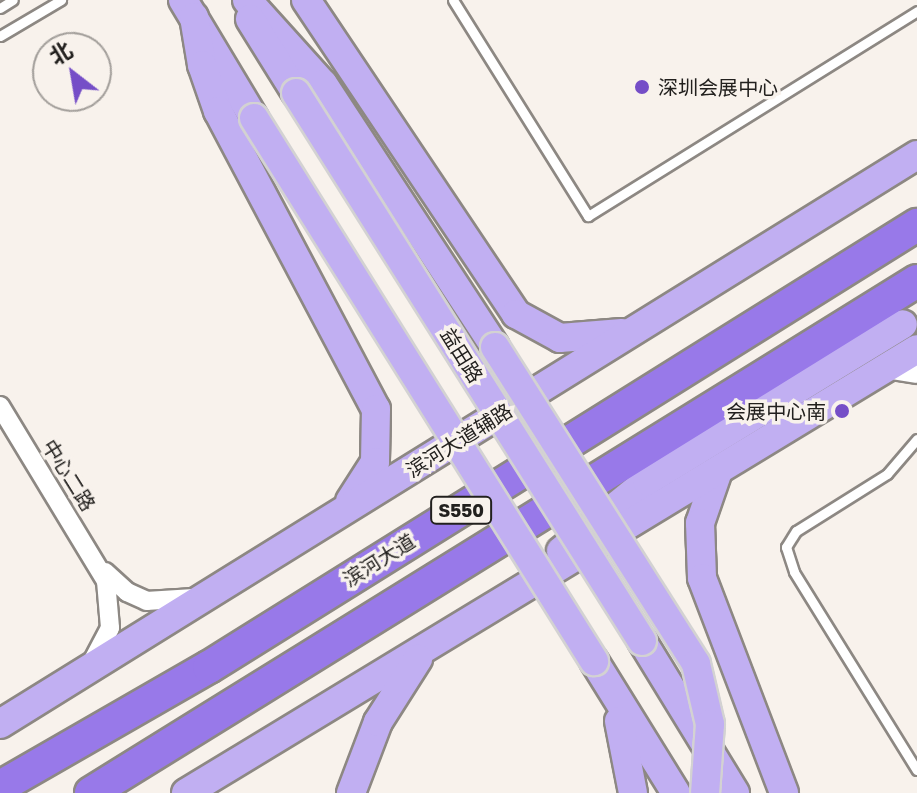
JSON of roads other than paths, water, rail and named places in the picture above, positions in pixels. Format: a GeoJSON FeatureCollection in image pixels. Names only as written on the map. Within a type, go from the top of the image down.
{"type":"FeatureCollection","features":[{"type":"Feature","properties":{"kind":"highway","name":"滨河大道"},"geometry":{"type":"LineString","coordinates":[[0,787],[209,667],[917,225]]}},
{"type":"Feature","properties":{"kind":"highway","name":"S550"},"geometry":{"type":"LineString","coordinates":[[91,793],[917,281]]}},
{"type":"Feature","properties":{"kind":"highway"},"geometry":{"type":"LineString","coordinates":[[0,761],[209,667]]}},
{"type":"Feature","properties":{"kind":"highway"},"geometry":{"type":"LineString","coordinates":[[133,793],[238,703]]}},
{"type":"Feature","properties":{"kind":"main road","name":"益田路"},"geometry":{"type":"LineString","coordinates":[[238,0],[735,793]]}},
{"type":"Feature","properties":{"kind":"main road"},"geometry":{"type":"LineString","coordinates":[[247,0],[323,84],[682,635],[706,696],[705,793]]}},
{"type":"Feature","properties":{"kind":"main road"},"geometry":{"type":"LineString","coordinates":[[306,0],[516,314],[560,338],[638,329]]}},
{"type":"Feature","properties":{"kind":"main road"},"geometry":{"type":"LineString","coordinates":[[185,5],[676,793]]}},
{"type":"Feature","properties":{"kind":"main road"},"geometry":{"type":"LineString","coordinates":[[185,5],[218,111],[376,409],[375,462],[338,514]]}},
{"type":"Feature","properties":{"kind":"main road","name":"滨河大道辅路"},"geometry":{"type":"LineString","coordinates":[[0,724],[917,155]]}},
{"type":"Feature","properties":{"kind":"main road"},"geometry":{"type":"LineString","coordinates":[[479,616],[647,481],[903,324]]}},
{"type":"Feature","properties":{"kind":"main road"},"geometry":{"type":"LineString","coordinates":[[186,793],[717,474],[917,349]]}},
{"type":"Feature","properties":{"kind":"main road"},"geometry":{"type":"LineString","coordinates":[[717,474],[700,523],[702,578],[784,793]]}},
{"type":"Feature","properties":{"kind":"main road"},"geometry":{"type":"LineString","coordinates":[[351,793],[378,722],[425,649]]}},
{"type":"Feature","properties":{"kind":"main road"},"geometry":{"type":"LineString","coordinates":[[594,661],[626,741],[633,793]]}},
{"type":"Feature","properties":{"kind":"street"},"geometry":{"type":"LineString","coordinates":[[884,370],[917,374]]}},
{"type":"Feature","properties":{"kind":"street","name":"中心二路"},"geometry":{"type":"LineString","coordinates":[[0,406],[100,567],[110,596],[110,628],[82,674]]}},
{"type":"Feature","properties":{"kind":"street","name":"中心二路"},"geometry":{"type":"LineString","coordinates":[[100,567],[127,592],[147,601],[170,603],[206,594]]}},
{"type":"Feature","properties":{"kind":"lane"},"geometry":{"type":"LineString","coordinates":[[0,8],[13,0]]}},
{"type":"Feature","properties":{"kind":"lane"},"geometry":{"type":"LineString","coordinates":[[0,36],[61,0]]}},
{"type":"Feature","properties":{"kind":"lane"},"geometry":{"type":"LineString","coordinates":[[453,0],[588,216],[917,11]]}},
{"type":"Feature","properties":{"kind":"lane"},"geometry":{"type":"LineString","coordinates":[[917,439],[887,474],[796,531],[786,547],[794,572],[917,770]]}},
{"type":"Feature","properties":{"kind":"place","name":"深圳会展中心"},"geometry":{"type":"Point","coordinates":[642,87]}},
{"type":"Feature","properties":{"kind":"place","name":"会展中心南"},"geometry":{"type":"Point","coordinates":[842,411]}}]}
